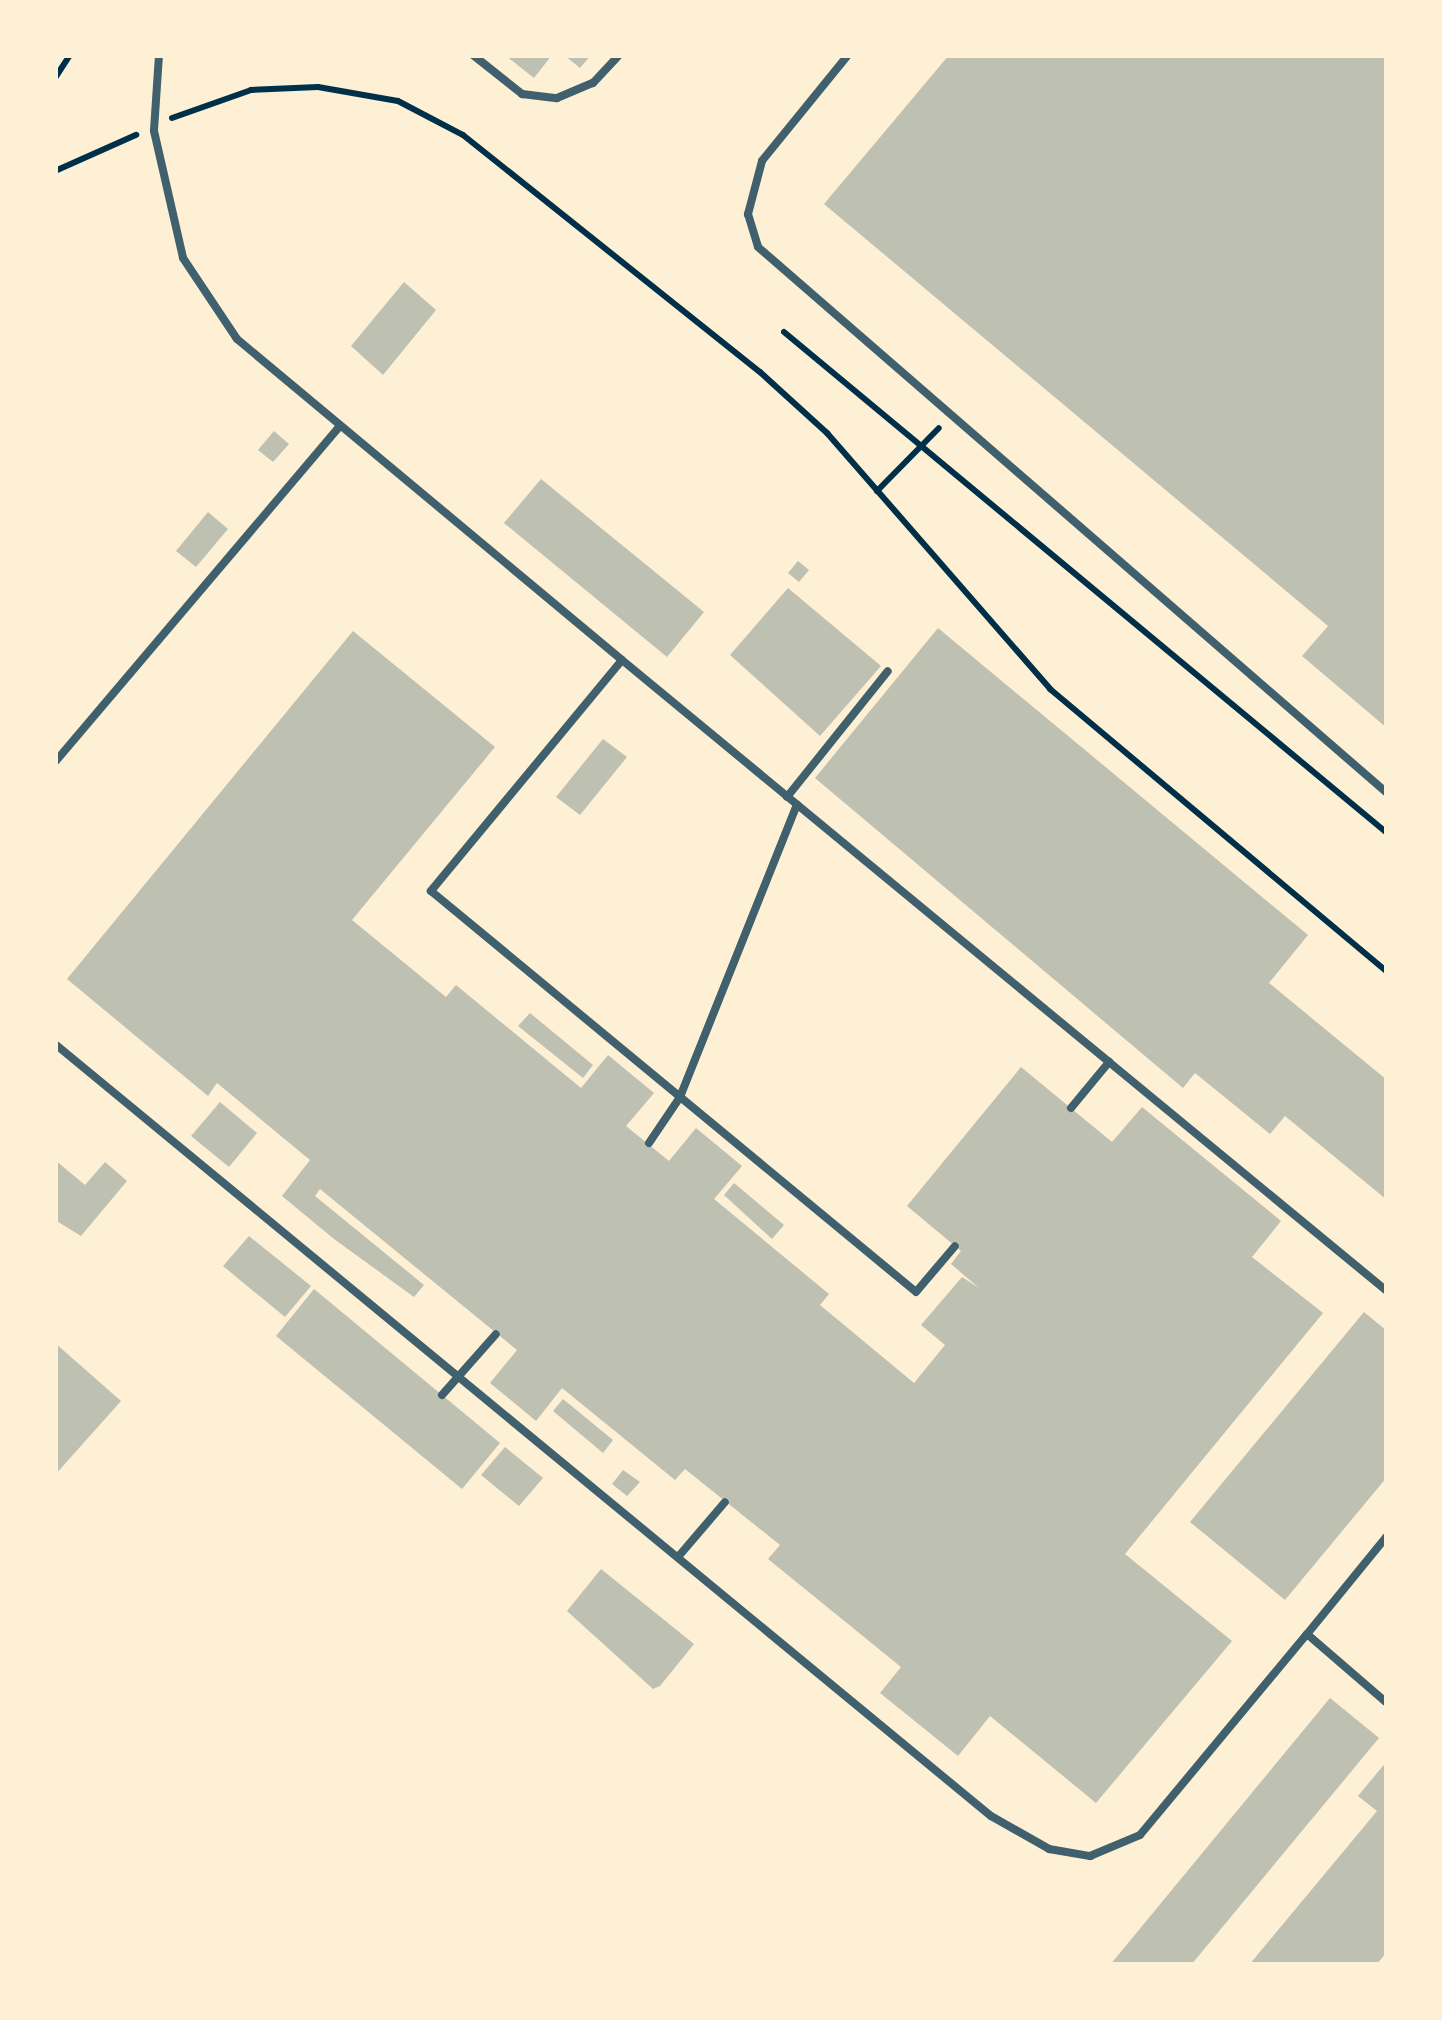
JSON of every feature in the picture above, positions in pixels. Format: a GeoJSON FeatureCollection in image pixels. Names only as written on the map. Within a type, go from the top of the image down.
{"type":"FeatureCollection","features":[{"type":"Feature","properties":{"kind":"lane"},"geometry":{"type":"LineString","coordinates":[[160,55],[154,132],[183,258],[238,339],[339,427],[1387,1291]]}},
{"type":"Feature","properties":{"kind":"lane"},"geometry":{"type":"LineString","coordinates":[[472,55],[522,94],[558,98],[593,82],[618,55]]}},
{"type":"Feature","properties":{"kind":"lane"},"geometry":{"type":"LineString","coordinates":[[848,55],[762,160],[748,214],[758,247],[792,284],[1387,793]]}},
{"type":"Feature","properties":{"kind":"lane"},"geometry":{"type":"LineString","coordinates":[[55,762],[339,427]]}},
{"type":"Feature","properties":{"kind":"lane"},"geometry":{"type":"LineString","coordinates":[[622,660],[431,891],[916,1292],[955,1246]]}},
{"type":"Feature","properties":{"kind":"lane"},"geometry":{"type":"LineString","coordinates":[[786,796],[888,671]]}},
{"type":"Feature","properties":{"kind":"lane"},"geometry":{"type":"LineString","coordinates":[[649,1143],[680,1096],[796,804]]}},
{"type":"Feature","properties":{"kind":"lane"},"geometry":{"type":"LineString","coordinates":[[55,1044],[992,1816],[1049,1848],[1090,1856],[1140,1835],[1387,1536]]}},
{"type":"Feature","properties":{"kind":"lane"},"geometry":{"type":"LineString","coordinates":[[1071,1108],[1109,1062]]}},
{"type":"Feature","properties":{"kind":"lane"},"geometry":{"type":"LineString","coordinates":[[442,1395],[496,1334]]}},
{"type":"Feature","properties":{"kind":"lane"},"geometry":{"type":"LineString","coordinates":[[678,1557],[725,1502]]}},
{"type":"Feature","properties":{"kind":"lane"},"geometry":{"type":"LineString","coordinates":[[1306,1634],[1387,1703]]}},
{"type":"Feature","properties":{"kind":"path"},"geometry":{"type":"LineString","coordinates":[[55,78],[70,55]]}},
{"type":"Feature","properties":{"kind":"path"},"geometry":{"type":"LineString","coordinates":[[55,171],[154,132],[230,96],[283,86],[371,93],[429,115],[522,178],[760,372],[877,492],[1050,688],[1387,972]]}},
{"type":"Feature","properties":{"kind":"path"},"geometry":{"type":"LineString","coordinates":[[784,332],[1387,833]]}},
{"type":"Feature","properties":{"kind":"path"},"geometry":{"type":"LineString","coordinates":[[877,492],[947,418]]}},
{"type":"Feature","properties":{"kind":"building"},"geometry":{"type":"Polygon","coordinates":[[[505,55],[552,55],[534,78],[505,55]]]}},
{"type":"Feature","properties":{"kind":"building"},"geometry":{"type":"Polygon","coordinates":[[[564,55],[591,55],[580,68],[564,55]]]}},
{"type":"Feature","properties":{"kind":"building"},"geometry":{"type":"Polygon","coordinates":[[[949,55],[1387,55],[1387,728],[1302,656],[1328,626],[824,204],[949,55]]]}},
{"type":"Feature","properties":{"kind":"building"},"geometry":{"type":"Polygon","coordinates":[[[404,282],[436,310],[383,375],[351,346],[404,282]]]}},
{"type":"Feature","properties":{"kind":"building"},"geometry":{"type":"Polygon","coordinates":[[[274,431],[289,444],[273,462],[258,450],[274,431]]]}},
{"type":"Feature","properties":{"kind":"building"},"geometry":{"type":"Polygon","coordinates":[[[541,479],[704,612],[667,657],[504,523],[541,479]]]}},
{"type":"Feature","properties":{"kind":"building"},"geometry":{"type":"Polygon","coordinates":[[[208,512],[228,529],[196,567],[176,551],[208,512]]]}},
{"type":"Feature","properties":{"kind":"building"},"geometry":{"type":"Polygon","coordinates":[[[798,561],[809,570],[799,582],[788,573],[798,561]]]}},
{"type":"Feature","properties":{"kind":"building"},"geometry":{"type":"Polygon","coordinates":[[[788,588],[881,666],[820,736],[730,655],[788,588]]]}},
{"type":"Feature","properties":{"kind":"building"},"geometry":{"type":"Polygon","coordinates":[[[938,628],[1308,935],[1269,983],[1387,1080],[1387,1200],[1285,1116],[1270,1134],[1195,1073],[1183,1088],[815,778],[938,628]]]}},
{"type":"Feature","properties":{"kind":"building"},"geometry":{"type":"Polygon","coordinates":[[[353,631],[495,747],[352,920],[446,997],[456,985],[581,1088],[608,1055],[654,1093],[626,1126],[669,1161],[696,1128],[742,1166],[714,1199],[829,1294],[820,1305],[914,1383],[945,1345],[921,1325],[962,1277],[979,1288],[951,1264],[961,1251],[907,1206],[1021,1067],[1112,1142],[1142,1107],[1281,1221],[1252,1257],[1323,1313],[1125,1554],[1232,1641],[1096,1803],[990,1716],[958,1756],[880,1693],[901,1667],[768,1559],[780,1545],[685,1469],[675,1480],[562,1388],[536,1421],[490,1383],[517,1350],[320,1189],[315,1196],[424,1285],[414,1297],[334,1239],[282,1196],[310,1160],[217,1083],[208,1096],[67,979],[353,631]]]}},
{"type":"Feature","properties":{"kind":"building"},"geometry":{"type":"Polygon","coordinates":[[[603,739],[627,757],[580,815],[556,797],[603,739]]]}},
{"type":"Feature","properties":{"kind":"building"},"geometry":{"type":"Polygon","coordinates":[[[530,1013],[593,1065],[583,1078],[518,1026],[530,1013]]]}},
{"type":"Feature","properties":{"kind":"building"},"geometry":{"type":"Polygon","coordinates":[[[220,1102],[257,1133],[229,1167],[191,1136],[220,1102]]]}},
{"type":"Feature","properties":{"kind":"building"},"geometry":{"type":"Polygon","coordinates":[[[55,1160],[85,1185],[105,1162],[127,1181],[81,1236],[55,1220],[55,1160]]]}},
{"type":"Feature","properties":{"kind":"building"},"geometry":{"type":"Polygon","coordinates":[[[734,1183],[784,1225],[772,1239],[724,1195],[734,1183]]]}},
{"type":"Feature","properties":{"kind":"building"},"geometry":{"type":"Polygon","coordinates":[[[249,1236],[311,1286],[285,1317],[223,1266],[249,1236]]]}},
{"type":"Feature","properties":{"kind":"building"},"geometry":{"type":"Polygon","coordinates":[[[314,1289],[500,1443],[462,1489],[276,1336],[314,1289]]]}},
{"type":"Feature","properties":{"kind":"building"},"geometry":{"type":"Polygon","coordinates":[[[1364,1312],[1387,1331],[1387,1477],[1285,1600],[1190,1522],[1364,1312]]]}},
{"type":"Feature","properties":{"kind":"building"},"geometry":{"type":"Polygon","coordinates":[[[55,1343],[121,1401],[55,1475],[55,1343]]]}},
{"type":"Feature","properties":{"kind":"building"},"geometry":{"type":"Polygon","coordinates":[[[563,1399],[613,1440],[603,1453],[553,1411],[563,1399]]]}},
{"type":"Feature","properties":{"kind":"building"},"geometry":{"type":"Polygon","coordinates":[[[505,1447],[543,1478],[519,1506],[481,1475],[505,1447]]]}},
{"type":"Feature","properties":{"kind":"building"},"geometry":{"type":"Polygon","coordinates":[[[623,1470],[640,1482],[627,1496],[612,1484],[623,1470]]]}},
{"type":"Feature","properties":{"kind":"building"},"geometry":{"type":"Polygon","coordinates":[[[601,1569],[694,1644],[660,1686],[653,1689],[567,1611],[601,1569]]]}},
{"type":"Feature","properties":{"kind":"building"},"geometry":{"type":"Polygon","coordinates":[[[1330,1698],[1379,1738],[1191,1965],[1110,1965],[1330,1698]]]}},
{"type":"Feature","properties":{"kind":"building"},"geometry":{"type":"Polygon","coordinates":[[[1387,1761],[1387,1952],[1376,1965],[1249,1965],[1377,1811],[1358,1796],[1387,1761]]]}}]}
